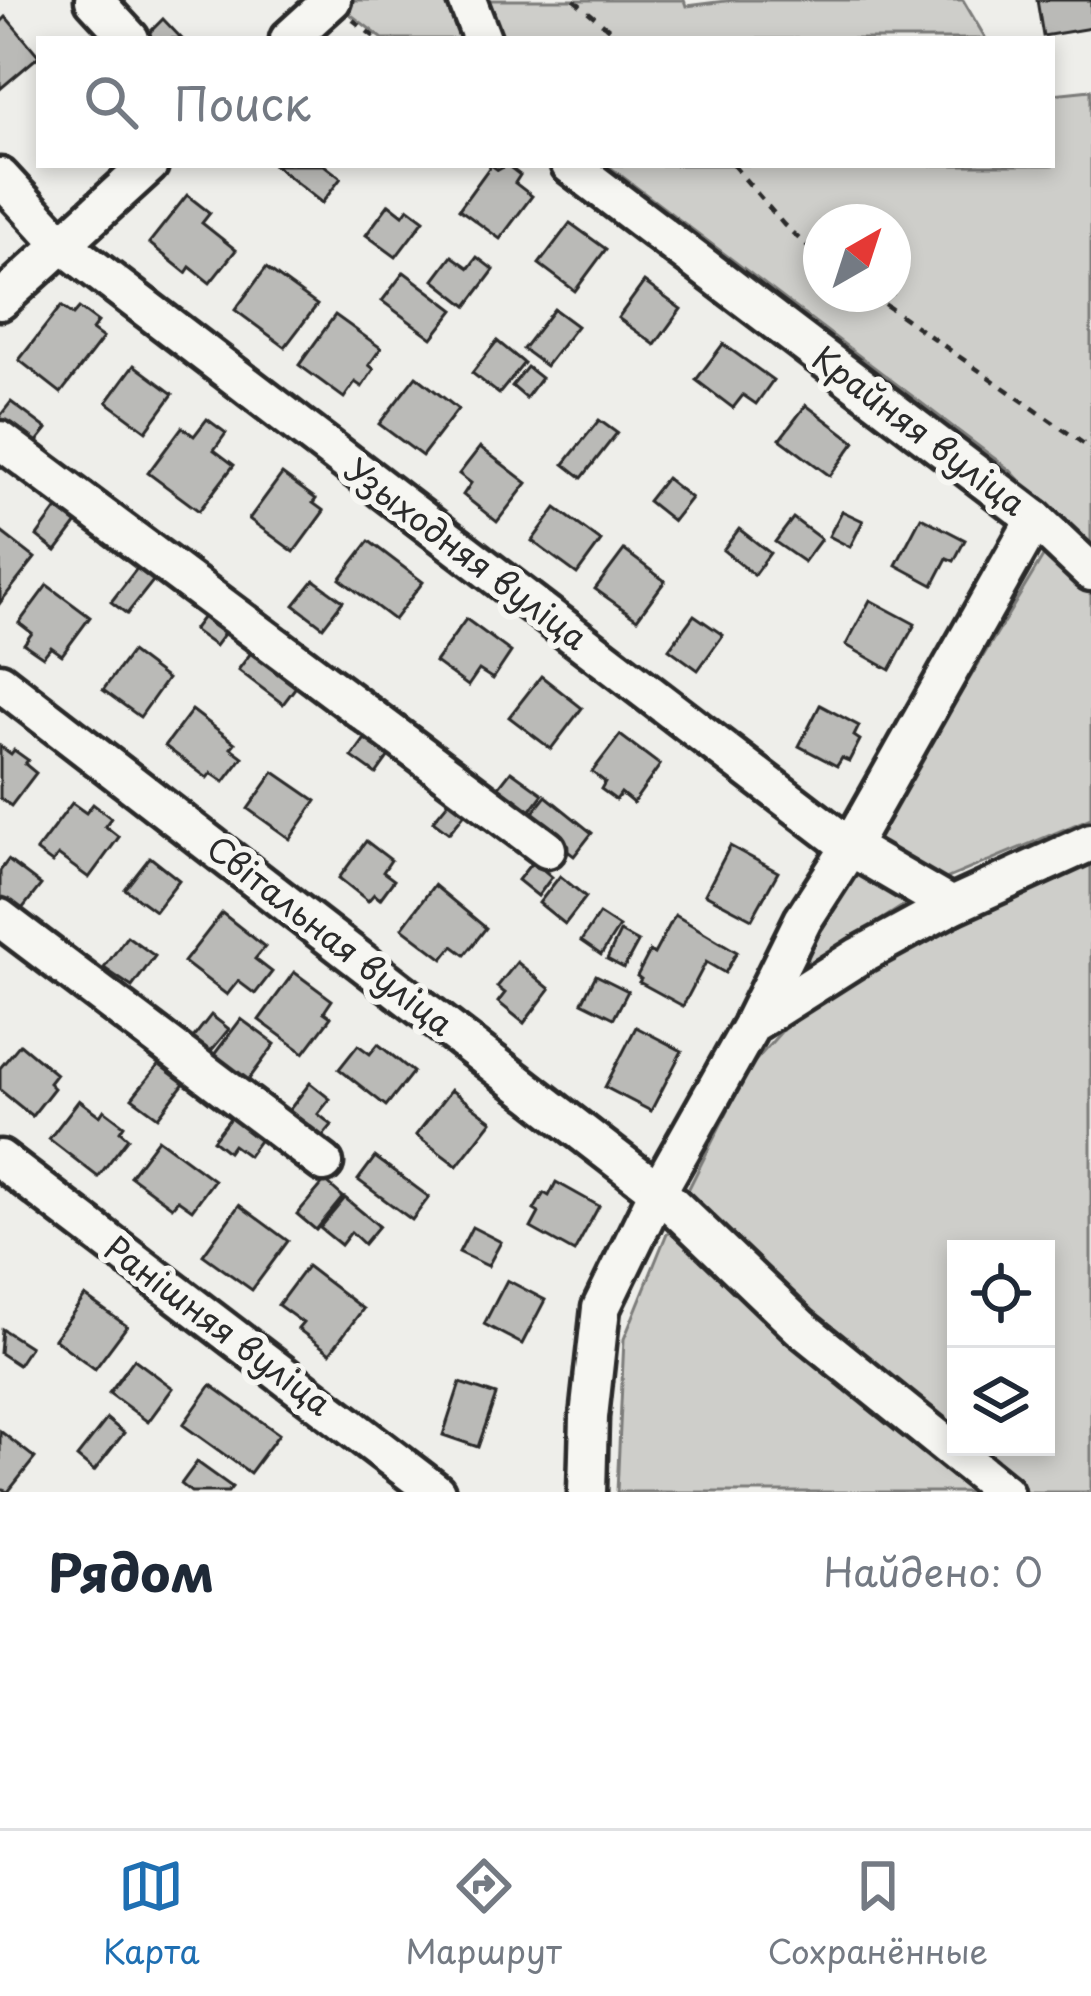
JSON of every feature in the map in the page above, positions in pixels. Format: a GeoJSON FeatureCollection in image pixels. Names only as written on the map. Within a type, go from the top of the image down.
{"type":"FeatureCollection","features":[{"type":"Feature","properties":{"kind":"street"},"geometry":{"type":"LineString","coordinates":[[94,0],[127,36]]}},
{"type":"Feature","properties":{"kind":"street"},"geometry":{"type":"LineString","coordinates":[[292,36],[332,0]]}},
{"type":"Feature","properties":{"kind":"street"},"geometry":{"type":"LineString","coordinates":[[467,0],[481,36]]}},
{"type":"Feature","properties":{"kind":"street"},"geometry":{"type":"LineString","coordinates":[[0,301],[146,168]]}},
{"type":"Feature","properties":{"kind":"street","name":"Крайняя вуліца"},"geometry":{"type":"LineString","coordinates":[[574,168],[1035,519],[1091,572]]}},
{"type":"Feature","properties":{"kind":"street","name":"Узыходняя вуліца"},"geometry":{"type":"LineString","coordinates":[[0,177],[62,244],[850,848],[951,906]]}},
{"type":"Feature","properties":{"kind":"street"},"geometry":{"type":"LineString","coordinates":[[0,440],[547,849]]}},
{"type":"Feature","properties":{"kind":"street"},"geometry":{"type":"LineString","coordinates":[[587,1492],[589,1417],[602,1308],[658,1191],[752,1024],[803,920],[850,848],[1035,519]]}},
{"type":"Feature","properties":{"kind":"street","name":"Світальная вуліца"},"geometry":{"type":"LineString","coordinates":[[0,682],[658,1191],[800,1327],[1004,1492]]}},
{"type":"Feature","properties":{"kind":"street"},"geometry":{"type":"LineString","coordinates":[[752,1024],[859,956],[951,906],[1091,842]]}},
{"type":"Feature","properties":{"kind":"street"},"geometry":{"type":"LineString","coordinates":[[0,918],[324,1163]]}},
{"type":"Feature","properties":{"kind":"street","name":"Ранішняя вуліца"},"geometry":{"type":"LineString","coordinates":[[0,1159],[436,1492]]}},
{"type":"Feature","properties":{"kind":"path"},"geometry":{"type":"LineString","coordinates":[[574,0],[617,36]]}},
{"type":"Feature","properties":{"kind":"path"},"geometry":{"type":"LineString","coordinates":[[736,168],[803,242]]}},
{"type":"Feature","properties":{"kind":"path"},"geometry":{"type":"LineString","coordinates":[[896,312],[1091,449]]}},
{"type":"Feature","properties":{"kind":"shaded area"},"geometry":{"type":"Polygon","coordinates":[[[351,0],[449,0],[462,36],[379,36],[342,8],[351,0]]]}},
{"type":"Feature","properties":{"kind":"shaded area"},"geometry":{"type":"Polygon","coordinates":[[[483,0],[684,0],[686,6],[733,0],[963,0],[984,36],[499,36],[483,0]]]}},
{"type":"Feature","properties":{"kind":"shaded area"},"geometry":{"type":"Polygon","coordinates":[[[1091,90],[1091,557],[1010,470],[611,168],[1055,168],[1055,94],[1091,90]]]}},
{"type":"Feature","properties":{"kind":"shaded area"},"geometry":{"type":"Polygon","coordinates":[[[1047,550],[1091,587],[1091,818],[946,879],[917,870],[870,843],[944,713],[1047,550]]]}},
{"type":"Feature","properties":{"kind":"shaded area"},"geometry":{"type":"Polygon","coordinates":[[[1091,853],[1091,1492],[1016,1492],[971,1456],[1055,1456],[1055,1240],[947,1240],[947,1436],[683,1200],[749,1068],[811,998],[1091,853]]]}},
{"type":"Feature","properties":{"kind":"shaded area"},"geometry":{"type":"Polygon","coordinates":[[[851,866],[920,895],[806,968],[811,946],[851,866]]]}},
{"type":"Feature","properties":{"kind":"shaded area"},"geometry":{"type":"Polygon","coordinates":[[[677,1228],[977,1492],[617,1492],[624,1339],[667,1233],[677,1228]]]}},
{"type":"Feature","properties":{"kind":"building"},"geometry":{"type":"Polygon","coordinates":[[[1037,0],[1091,0],[1091,28],[1043,36],[1037,0]]]}},
{"type":"Feature","properties":{"kind":"building"},"geometry":{"type":"Polygon","coordinates":[[[6,17],[36,59],[0,89],[0,23],[6,17]]]}},
{"type":"Feature","properties":{"kind":"building"},"geometry":{"type":"Polygon","coordinates":[[[163,19],[179,36],[146,36],[163,19]]]}},
{"type":"Feature","properties":{"kind":"building"},"geometry":{"type":"Polygon","coordinates":[[[278,168],[328,168],[341,178],[322,203],[278,168]]]}},
{"type":"Feature","properties":{"kind":"building"},"geometry":{"type":"Polygon","coordinates":[[[489,168],[511,168],[520,175],[515,183],[532,196],[500,239],[459,209],[489,168]]]}},
{"type":"Feature","properties":{"kind":"building"},"geometry":{"type":"Polygon","coordinates":[[[187,195],[210,213],[202,223],[236,250],[210,283],[190,267],[186,273],[149,243],[187,195]]]}},
{"type":"Feature","properties":{"kind":"building"},"geometry":{"type":"Polygon","coordinates":[[[389,204],[403,215],[408,208],[424,220],[396,257],[366,235],[389,204]]]}},
{"type":"Feature","properties":{"kind":"building"},"geometry":{"type":"Polygon","coordinates":[[[570,223],[606,249],[575,291],[539,264],[570,223]]]}},
{"type":"Feature","properties":{"kind":"building"},"geometry":{"type":"Polygon","coordinates":[[[452,256],[469,268],[477,257],[494,270],[467,306],[434,280],[452,256]]]}},
{"type":"Feature","properties":{"kind":"building"},"geometry":{"type":"Polygon","coordinates":[[[266,268],[317,305],[285,347],[235,310],[266,268]]]}},
{"type":"Feature","properties":{"kind":"building"},"geometry":{"type":"Polygon","coordinates":[[[404,272],[454,310],[432,338],[382,301],[404,272]]]}},
{"type":"Feature","properties":{"kind":"building"},"geometry":{"type":"Polygon","coordinates":[[[644,282],[681,309],[655,345],[618,318],[644,282]]]}},
{"type":"Feature","properties":{"kind":"building"},"geometry":{"type":"Polygon","coordinates":[[[61,306],[73,315],[79,308],[98,322],[92,330],[103,338],[61,393],[19,360],[61,306]]]}},
{"type":"Feature","properties":{"kind":"building"},"geometry":{"type":"Polygon","coordinates":[[[554,309],[577,326],[546,366],[523,349],[554,309]]]}},
{"type":"Feature","properties":{"kind":"building"},"geometry":{"type":"Polygon","coordinates":[[[335,315],[381,348],[362,387],[355,382],[344,398],[299,365],[335,315]]]}},
{"type":"Feature","properties":{"kind":"building"},"geometry":{"type":"Polygon","coordinates":[[[497,341],[524,363],[499,394],[472,373],[497,341]]]}},
{"type":"Feature","properties":{"kind":"building"},"geometry":{"type":"Polygon","coordinates":[[[723,344],[773,380],[756,404],[743,395],[733,408],[696,380],[723,344]]]}},
{"type":"Feature","properties":{"kind":"building"},"geometry":{"type":"Polygon","coordinates":[[[134,365],[173,394],[146,431],[107,402],[134,365]]]}},
{"type":"Feature","properties":{"kind":"building"},"geometry":{"type":"Polygon","coordinates":[[[527,367],[541,378],[526,398],[512,386],[527,367]]]}},
{"type":"Feature","properties":{"kind":"building"},"geometry":{"type":"Polygon","coordinates":[[[416,376],[458,409],[422,456],[379,424],[416,376]]]}},
{"type":"Feature","properties":{"kind":"building"},"geometry":{"type":"Polygon","coordinates":[[[11,402],[47,429],[32,448],[0,422],[11,402]]]}},
{"type":"Feature","properties":{"kind":"building"},"geometry":{"type":"Polygon","coordinates":[[[806,405],[855,442],[830,476],[780,439],[806,405]]]}},
{"type":"Feature","properties":{"kind":"building"},"geometry":{"type":"Polygon","coordinates":[[[207,419],[226,433],[214,450],[234,465],[199,511],[148,473],[182,427],[194,436],[207,419]]]}},
{"type":"Feature","properties":{"kind":"building"},"geometry":{"type":"Polygon","coordinates":[[[599,420],[617,433],[582,478],[564,464],[599,420]]]}},
{"type":"Feature","properties":{"kind":"building"},"geometry":{"type":"Polygon","coordinates":[[[480,447],[527,483],[497,522],[463,495],[471,483],[459,474],[480,447]]]}},
{"type":"Feature","properties":{"kind":"building"},"geometry":{"type":"Polygon","coordinates":[[[282,474],[316,499],[313,503],[324,511],[294,552],[249,519],[282,474]]]}},
{"type":"Feature","properties":{"kind":"building"},"geometry":{"type":"Polygon","coordinates":[[[666,478],[691,498],[673,521],[648,501],[666,478]]]}},
{"type":"Feature","properties":{"kind":"building"},"geometry":{"type":"Polygon","coordinates":[[[63,500],[83,515],[56,551],[37,536],[63,500]]]}},
{"type":"Feature","properties":{"kind":"building"},"geometry":{"type":"Polygon","coordinates":[[[556,508],[601,541],[577,574],[532,541],[556,508]]]}},
{"type":"Feature","properties":{"kind":"building"},"geometry":{"type":"Polygon","coordinates":[[[842,511],[863,521],[850,547],[829,536],[842,511]]]}},
{"type":"Feature","properties":{"kind":"building"},"geometry":{"type":"Polygon","coordinates":[[[921,517],[965,540],[954,561],[947,558],[933,585],[896,565],[921,517]]]}},
{"type":"Feature","properties":{"kind":"building"},"geometry":{"type":"Polygon","coordinates":[[[793,518],[821,539],[804,562],[775,542],[793,518]]]}},
{"type":"Feature","properties":{"kind":"building"},"geometry":{"type":"Polygon","coordinates":[[[739,529],[770,553],[754,575],[723,550],[739,529]]]}},
{"type":"Feature","properties":{"kind":"building"},"geometry":{"type":"Polygon","coordinates":[[[0,531],[35,558],[0,603],[0,531]]]}},
{"type":"Feature","properties":{"kind":"building"},"geometry":{"type":"Polygon","coordinates":[[[369,541],[423,582],[394,620],[340,579],[369,541]]]}},
{"type":"Feature","properties":{"kind":"building"},"geometry":{"type":"Polygon","coordinates":[[[624,550],[665,581],[637,619],[595,589],[624,550]]]}},
{"type":"Feature","properties":{"kind":"building"},"geometry":{"type":"Polygon","coordinates":[[[141,563],[157,576],[127,614],[111,602],[141,563]]]}},
{"type":"Feature","properties":{"kind":"building"},"geometry":{"type":"Polygon","coordinates":[[[314,580],[343,601],[323,627],[294,605],[314,580]]]}},
{"type":"Feature","properties":{"kind":"building"},"geometry":{"type":"Polygon","coordinates":[[[47,585],[90,617],[62,655],[51,647],[43,657],[24,644],[32,633],[19,623],[47,585]]]}},
{"type":"Feature","properties":{"kind":"building"},"geometry":{"type":"Polygon","coordinates":[[[870,600],[915,624],[890,670],[846,645],[870,600]]]}},
{"type":"Feature","properties":{"kind":"building"},"geometry":{"type":"Polygon","coordinates":[[[208,610],[230,626],[215,646],[193,630],[208,610]]]}},
{"type":"Feature","properties":{"kind":"building"},"geometry":{"type":"Polygon","coordinates":[[[694,615],[723,635],[698,670],[669,649],[694,615]]]}},
{"type":"Feature","properties":{"kind":"building"},"geometry":{"type":"Polygon","coordinates":[[[466,619],[511,652],[493,679],[479,670],[468,686],[435,662],[466,619]]]}},
{"type":"Feature","properties":{"kind":"building"},"geometry":{"type":"Polygon","coordinates":[[[256,646],[301,680],[283,704],[238,670],[256,646]]]}},
{"type":"Feature","properties":{"kind":"building"},"geometry":{"type":"Polygon","coordinates":[[[131,652],[167,679],[140,717],[103,690],[131,652]]]}},
{"type":"Feature","properties":{"kind":"building"},"geometry":{"type":"Polygon","coordinates":[[[541,676],[582,708],[551,749],[509,717],[541,676]]]}},
{"type":"Feature","properties":{"kind":"building"},"geometry":{"type":"Polygon","coordinates":[[[820,705],[859,726],[854,736],[860,740],[849,761],[842,758],[837,766],[799,746],[820,705]]]}},
{"type":"Feature","properties":{"kind":"building"},"geometry":{"type":"Polygon","coordinates":[[[192,710],[235,743],[231,748],[243,757],[224,782],[211,773],[207,778],[165,746],[192,710]]]}},
{"type":"Feature","properties":{"kind":"building"},"geometry":{"type":"Polygon","coordinates":[[[369,733],[393,750],[376,774],[352,757],[369,733]]]}},
{"type":"Feature","properties":{"kind":"building"},"geometry":{"type":"Polygon","coordinates":[[[620,735],[660,765],[633,803],[621,793],[616,800],[601,789],[605,782],[592,772],[620,735]]]}},
{"type":"Feature","properties":{"kind":"building"},"geometry":{"type":"Polygon","coordinates":[[[0,746],[28,760],[25,764],[36,773],[11,806],[0,798],[0,746]]]}},
{"type":"Feature","properties":{"kind":"building"},"geometry":{"type":"Polygon","coordinates":[[[511,771],[543,794],[522,822],[490,798],[511,771]]]}},
{"type":"Feature","properties":{"kind":"building"},"geometry":{"type":"Polygon","coordinates":[[[274,772],[316,801],[290,839],[248,809],[274,772]]]}},
{"type":"Feature","properties":{"kind":"building"},"geometry":{"type":"Polygon","coordinates":[[[546,796],[592,833],[574,856],[527,820],[546,796]]]}},
{"type":"Feature","properties":{"kind":"building"},"geometry":{"type":"Polygon","coordinates":[[[451,799],[467,811],[449,833],[433,821],[451,799]]]}},
{"type":"Feature","properties":{"kind":"building"},"geometry":{"type":"Polygon","coordinates":[[[72,803],[86,813],[93,804],[111,818],[105,826],[119,837],[89,878],[58,855],[52,863],[36,851],[72,803]]]}},
{"type":"Feature","properties":{"kind":"building"},"geometry":{"type":"Polygon","coordinates":[[[366,841],[391,860],[383,872],[394,880],[380,899],[374,894],[368,901],[339,878],[366,841]]]}},
{"type":"Feature","properties":{"kind":"building"},"geometry":{"type":"Polygon","coordinates":[[[730,846],[778,872],[752,919],[705,894],[730,846]]]}},
{"type":"Feature","properties":{"kind":"building"},"geometry":{"type":"Polygon","coordinates":[[[150,857],[179,880],[155,911],[125,889],[150,857]]]}},
{"type":"Feature","properties":{"kind":"building"},"geometry":{"type":"Polygon","coordinates":[[[8,860],[41,885],[15,918],[0,907],[0,871],[8,860]]]}},
{"type":"Feature","properties":{"kind":"building"},"geometry":{"type":"Polygon","coordinates":[[[533,861],[552,877],[538,896],[518,880],[533,861]]]}},
{"type":"Feature","properties":{"kind":"building"},"geometry":{"type":"Polygon","coordinates":[[[560,876],[586,897],[565,924],[539,903],[560,876]]]}},
{"type":"Feature","properties":{"kind":"building"},"geometry":{"type":"Polygon","coordinates":[[[434,885],[486,928],[465,955],[453,946],[443,959],[402,928],[434,885]]]}},
{"type":"Feature","properties":{"kind":"building"},"geometry":{"type":"Polygon","coordinates":[[[222,913],[265,947],[255,959],[272,972],[255,994],[238,981],[227,995],[184,962],[222,913]]]}},
{"type":"Feature","properties":{"kind":"building"},"geometry":{"type":"Polygon","coordinates":[[[599,914],[619,927],[601,955],[581,941],[599,914]]]}},
{"type":"Feature","properties":{"kind":"building"},"geometry":{"type":"Polygon","coordinates":[[[675,915],[737,952],[725,973],[706,962],[683,1006],[639,982],[637,976],[675,915]]]}},
{"type":"Feature","properties":{"kind":"building"},"geometry":{"type":"Polygon","coordinates":[[[620,932],[638,942],[624,968],[607,959],[620,932]]]}},
{"type":"Feature","properties":{"kind":"building"},"geometry":{"type":"Polygon","coordinates":[[[127,936],[155,956],[132,987],[104,968],[127,936]]]}},
{"type":"Feature","properties":{"kind":"building"},"geometry":{"type":"Polygon","coordinates":[[[517,962],[550,989],[524,1023],[498,1002],[505,993],[497,987],[517,962]]]}},
{"type":"Feature","properties":{"kind":"building"},"geometry":{"type":"Polygon","coordinates":[[[294,972],[332,1000],[324,1012],[331,1017],[304,1053],[259,1020],[294,972]]]}},
{"type":"Feature","properties":{"kind":"building"},"geometry":{"type":"Polygon","coordinates":[[[596,975],[628,991],[614,1018],[582,1002],[596,975]]]}},
{"type":"Feature","properties":{"kind":"building"},"geometry":{"type":"Polygon","coordinates":[[[211,1015],[229,1029],[206,1057],[189,1043],[211,1015]]]}},
{"type":"Feature","properties":{"kind":"building"},"geometry":{"type":"Polygon","coordinates":[[[241,1019],[275,1044],[241,1090],[207,1064],[241,1019]]]}},
{"type":"Feature","properties":{"kind":"building"},"geometry":{"type":"Polygon","coordinates":[[[636,1027],[682,1051],[651,1111],[605,1087],[636,1027]]]}},
{"type":"Feature","properties":{"kind":"building"},"geometry":{"type":"Polygon","coordinates":[[[20,1044],[56,1074],[49,1083],[54,1088],[32,1116],[0,1090],[0,1068],[20,1044]]]}},
{"type":"Feature","properties":{"kind":"building"},"geometry":{"type":"Polygon","coordinates":[[[378,1044],[413,1072],[386,1106],[339,1069],[358,1045],[370,1054],[378,1044]]]}},
{"type":"Feature","properties":{"kind":"building"},"geometry":{"type":"Polygon","coordinates":[[[160,1063],[185,1082],[158,1117],[132,1098],[160,1063]]]}},
{"type":"Feature","properties":{"kind":"building"},"geometry":{"type":"Polygon","coordinates":[[[310,1083],[330,1099],[318,1114],[332,1125],[314,1147],[280,1122],[310,1083]]]}},
{"type":"Feature","properties":{"kind":"building"},"geometry":{"type":"Polygon","coordinates":[[[451,1090],[492,1121],[457,1166],[416,1135],[451,1090]]]}},
{"type":"Feature","properties":{"kind":"building"},"geometry":{"type":"Polygon","coordinates":[[[79,1100],[100,1116],[104,1110],[124,1125],[120,1131],[128,1138],[98,1177],[49,1139],[79,1100]]]}},
{"type":"Feature","properties":{"kind":"building"},"geometry":{"type":"Polygon","coordinates":[[[234,1113],[263,1135],[248,1156],[233,1145],[228,1152],[213,1140],[234,1113]]]}},
{"type":"Feature","properties":{"kind":"building"},"geometry":{"type":"Polygon","coordinates":[[[158,1139],[214,1180],[192,1210],[178,1200],[172,1207],[130,1176],[158,1139]]]}},
{"type":"Feature","properties":{"kind":"building"},"geometry":{"type":"Polygon","coordinates":[[[375,1157],[429,1197],[412,1220],[358,1180],[375,1157]]]}},
{"type":"Feature","properties":{"kind":"building"},"geometry":{"type":"Polygon","coordinates":[[[325,1181],[343,1197],[316,1230],[297,1214],[325,1181]]]}},
{"type":"Feature","properties":{"kind":"building"},"geometry":{"type":"Polygon","coordinates":[[[556,1182],[599,1206],[574,1252],[531,1228],[539,1213],[534,1210],[556,1182]]]}},
{"type":"Feature","properties":{"kind":"building"},"geometry":{"type":"Polygon","coordinates":[[[345,1198],[379,1226],[364,1244],[351,1232],[341,1245],[320,1228],[345,1198]]]}},
{"type":"Feature","properties":{"kind":"building"},"geometry":{"type":"Polygon","coordinates":[[[239,1205],[288,1241],[252,1290],[203,1255],[239,1205]]]}},
{"type":"Feature","properties":{"kind":"building"},"geometry":{"type":"Polygon","coordinates":[[[472,1227],[501,1242],[488,1266],[459,1252],[472,1227]]]}},
{"type":"Feature","properties":{"kind":"building"},"geometry":{"type":"Polygon","coordinates":[[[307,1266],[363,1309],[330,1353],[298,1329],[303,1323],[278,1305],[307,1266]]]}},
{"type":"Feature","properties":{"kind":"building"},"geometry":{"type":"Polygon","coordinates":[[[507,1280],[545,1300],[522,1344],[484,1324],[507,1280]]]}},
{"type":"Feature","properties":{"kind":"building"},"geometry":{"type":"Polygon","coordinates":[[[85,1296],[127,1326],[95,1369],[54,1339],[85,1296]]]}},
{"type":"Feature","properties":{"kind":"building"},"geometry":{"type":"Polygon","coordinates":[[[2,1329],[30,1347],[18,1365],[0,1353],[2,1329]]]}},
{"type":"Feature","properties":{"kind":"building"},"geometry":{"type":"Polygon","coordinates":[[[134,1359],[173,1388],[148,1422],[109,1393],[134,1359]]]}},
{"type":"Feature","properties":{"kind":"building"},"geometry":{"type":"Polygon","coordinates":[[[460,1383],[496,1395],[478,1447],[443,1435],[460,1383]]]}},
{"type":"Feature","properties":{"kind":"building"},"geometry":{"type":"Polygon","coordinates":[[[211,1385],[279,1434],[250,1473],[183,1425],[211,1385]]]}},
{"type":"Feature","properties":{"kind":"building"},"geometry":{"type":"Polygon","coordinates":[[[107,1419],[124,1433],[94,1471],[77,1457],[107,1419]]]}},
{"type":"Feature","properties":{"kind":"building"},"geometry":{"type":"Polygon","coordinates":[[[0,1431],[35,1458],[8,1492],[0,1489],[0,1431]]]}},
{"type":"Feature","properties":{"kind":"building"},"geometry":{"type":"Polygon","coordinates":[[[197,1462],[232,1487],[228,1492],[191,1492],[181,1484],[197,1462]]]}}]}
